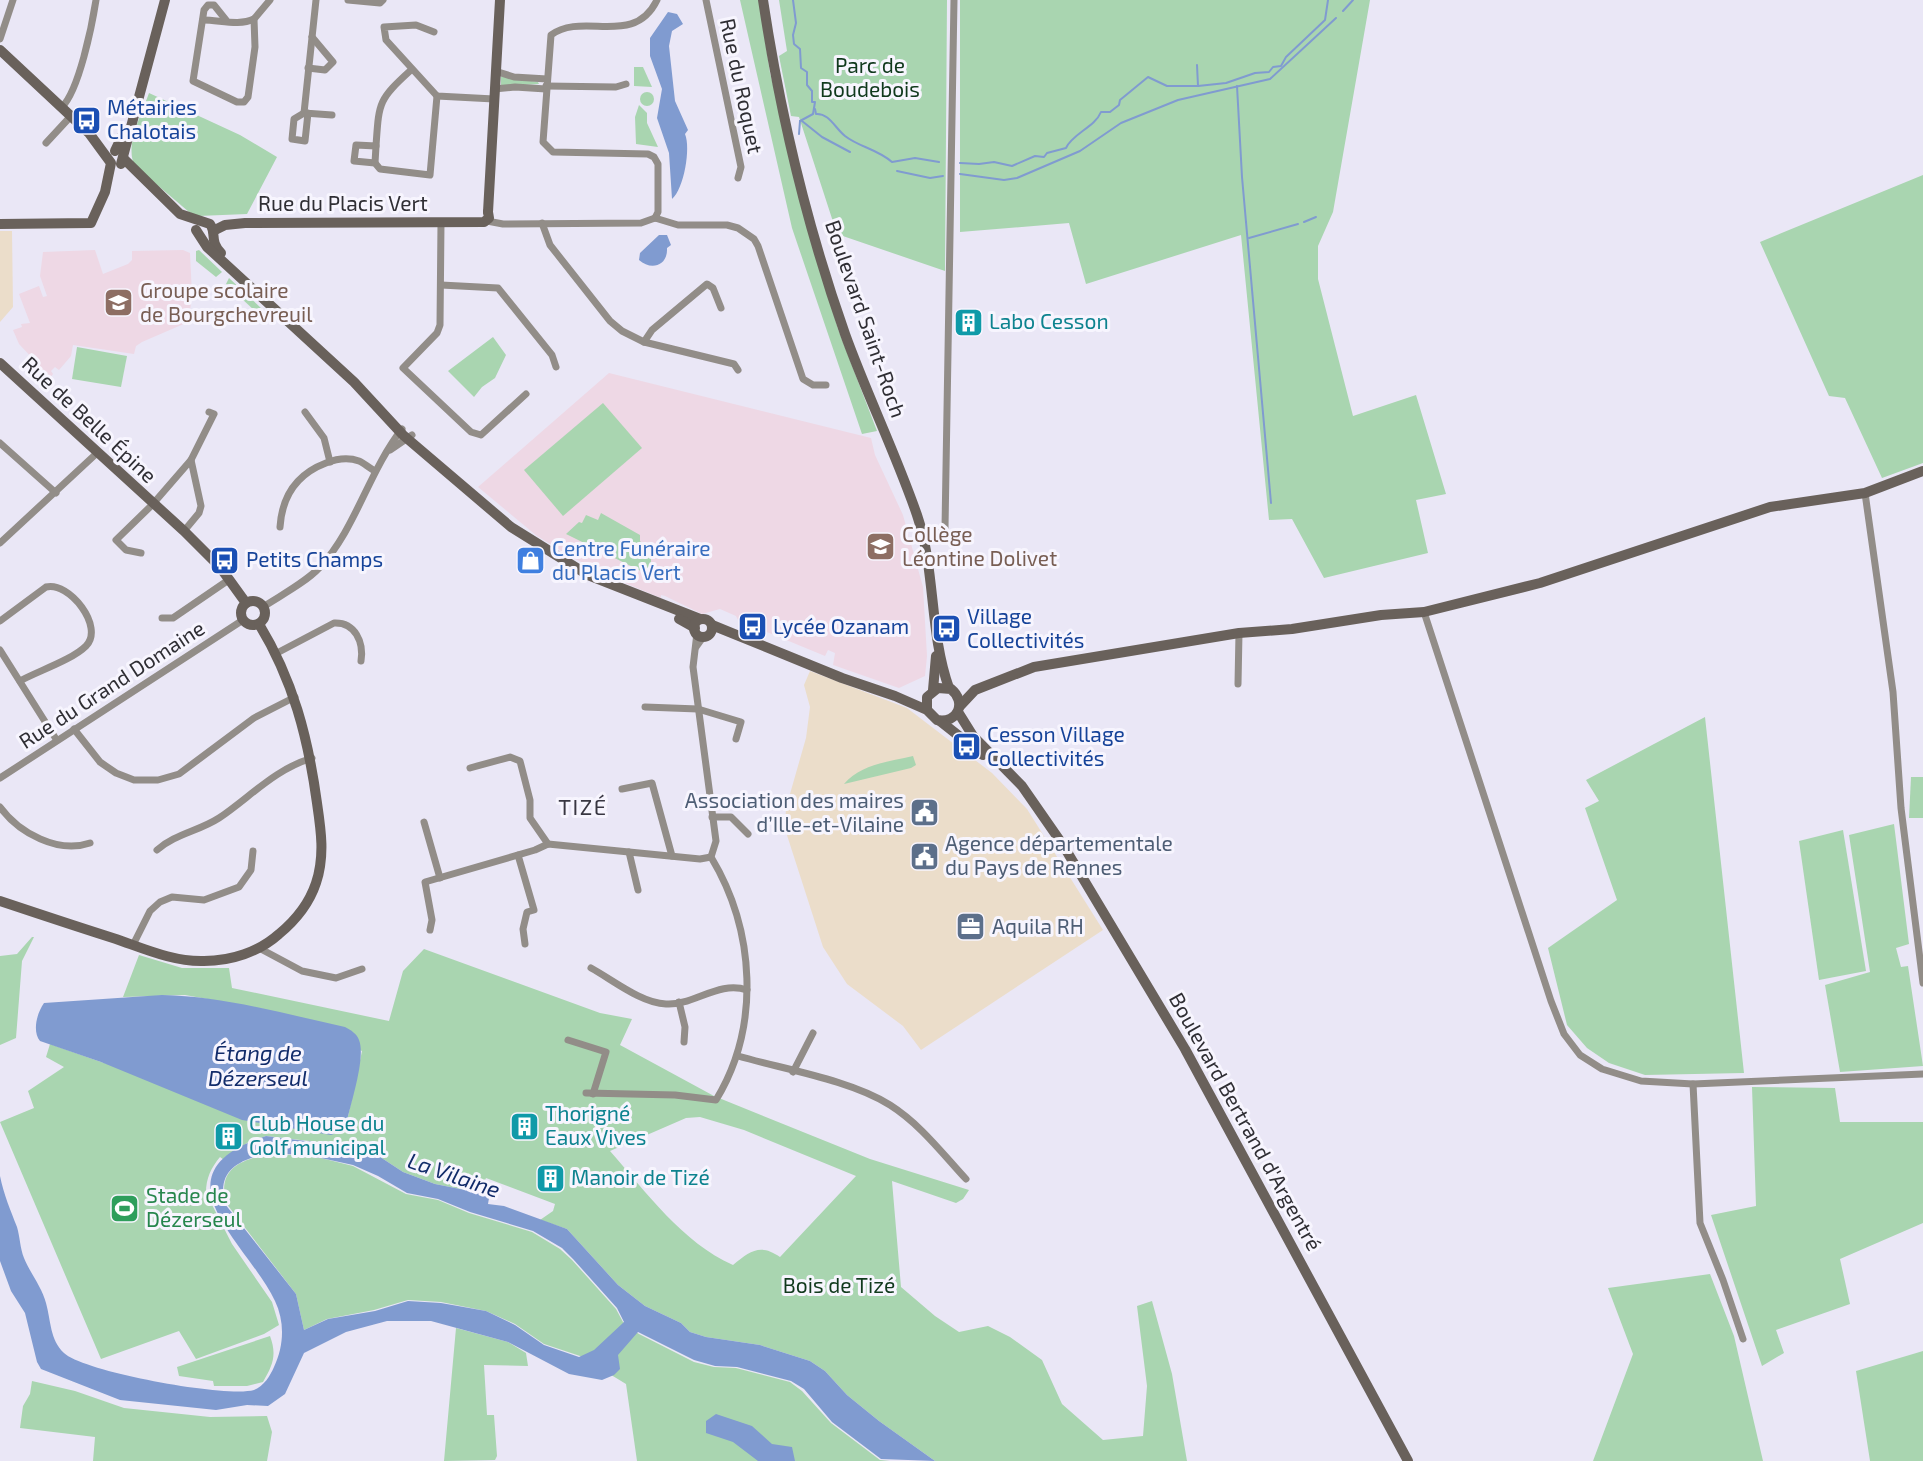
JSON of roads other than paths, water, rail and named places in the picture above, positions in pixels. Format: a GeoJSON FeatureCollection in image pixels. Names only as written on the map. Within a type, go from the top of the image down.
{"type":"FeatureCollection","features":[{"type":"Feature","properties":{"kind":"main road"},"geometry":{"type":"LineString","coordinates":[[0,224],[90,223],[96,216],[105,192],[116,175],[117,159],[138,98],[165,0]]}},
{"type":"Feature","properties":{"kind":"main road","name":"Boulevard Saint-Roch"},"geometry":{"type":"LineString","coordinates":[[763,0],[783,107],[810,219],[845,332],[922,534],[933,587],[938,647],[951,689]]}},
{"type":"Feature","properties":{"kind":"main road"},"geometry":{"type":"LineString","coordinates":[[484,216],[500,26],[499,1]]}},
{"type":"Feature","properties":{"kind":"main road"},"geometry":{"type":"LineString","coordinates":[[0,50],[117,159],[178,212],[205,230],[218,250],[254,288],[363,390],[406,434],[527,538],[566,563],[703,629],[766,648],[927,710],[931,717],[940,721],[1004,772],[1038,807]]}},
{"type":"Feature","properties":{"kind":"main road","name":"Rue du Placis Vert"},"geometry":{"type":"LineString","coordinates":[[205,230],[245,223],[441,223],[461,222],[484,216]]}},
{"type":"Feature","properties":{"kind":"main road","name":"Rue de Belle Épine"},"geometry":{"type":"LineString","coordinates":[[0,363],[152,505],[184,531],[230,579],[246,603]]}},
{"type":"Feature","properties":{"kind":"main road"},"geometry":{"type":"LineString","coordinates":[[895,696],[917,698],[951,689],[975,690],[1034,667],[1239,633],[1292,629],[1381,615],[1424,612],[1540,583],[1770,507],[1865,493],[1923,471]]}},
{"type":"Feature","properties":{"kind":"main road"},"geometry":{"type":"LineString","coordinates":[[254,601],[263,607],[264,618],[259,624],[251,625],[243,620],[241,612],[246,603],[254,601]]}},
{"type":"Feature","properties":{"kind":"main road"},"geometry":{"type":"LineString","coordinates":[[0,902],[166,956],[204,961],[242,955],[259,948],[291,924],[308,902],[316,884],[322,852],[312,758],[295,697],[277,653],[259,624]]}},
{"type":"Feature","properties":{"kind":"main road","name":"Boulevard Saint-Roch"},"geometry":{"type":"LineString","coordinates":[[931,693],[938,647]]}},
{"type":"Feature","properties":{"kind":"main road"},"geometry":{"type":"LineString","coordinates":[[951,689],[958,696],[959,709],[973,736],[1014,777],[1038,807]]}},
{"type":"Feature","properties":{"kind":"main road"},"geometry":{"type":"LineString","coordinates":[[940,721],[950,719],[975,690]]}},
{"type":"Feature","properties":{"kind":"main road"},"geometry":{"type":"LineString","coordinates":[[927,710],[931,693]]}},
{"type":"Feature","properties":{"kind":"main road","name":"Boulevard Bertrand d'Argentré"},"geometry":{"type":"LineString","coordinates":[[1038,807],[1185,1049],[1408,1461]]}},
{"type":"Feature","properties":{"kind":"street"},"geometry":{"type":"LineString","coordinates":[[0,39],[13,0]]}},
{"type":"Feature","properties":{"kind":"street"},"geometry":{"type":"LineString","coordinates":[[62,107],[71,96],[91,29],[96,0]]}},
{"type":"Feature","properties":{"kind":"street"},"geometry":{"type":"LineString","coordinates":[[203,20],[226,20],[243,24],[254,19],[270,0]]}},
{"type":"Feature","properties":{"kind":"street"},"geometry":{"type":"LineString","coordinates":[[316,0],[308,68],[306,113],[332,115]]}},
{"type":"Feature","properties":{"kind":"street"},"geometry":{"type":"LineString","coordinates":[[348,0],[380,3],[382,0]]}},
{"type":"Feature","properties":{"kind":"street"},"geometry":{"type":"LineString","coordinates":[[655,218],[658,212],[658,164],[654,158],[648,154],[553,153],[543,142],[551,36],[560,29],[627,26],[648,15],[657,0]]}},
{"type":"Feature","properties":{"kind":"street","name":"Rue du Roquet"},"geometry":{"type":"LineString","coordinates":[[706,0],[741,167],[738,178]]}},
{"type":"Feature","properties":{"kind":"street"},"geometry":{"type":"LineString","coordinates":[[922,534],[945,528],[954,0]]}},
{"type":"Feature","properties":{"kind":"street"},"geometry":{"type":"LineString","coordinates":[[226,20],[214,5],[208,5],[204,10],[193,81],[237,102],[244,102],[248,97],[255,47],[254,19]]}},
{"type":"Feature","properties":{"kind":"street"},"geometry":{"type":"LineString","coordinates":[[434,32],[416,25],[384,27],[386,40],[437,96],[494,94],[515,87],[546,84],[616,87],[626,84]]}},
{"type":"Feature","properties":{"kind":"street"},"geometry":{"type":"LineString","coordinates":[[308,68],[325,70],[333,62],[312,37]]}},
{"type":"Feature","properties":{"kind":"street"},"geometry":{"type":"LineString","coordinates":[[411,70],[387,92],[381,101],[375,163],[380,169],[430,175],[437,96]]}},
{"type":"Feature","properties":{"kind":"street"},"geometry":{"type":"LineString","coordinates":[[495,71],[546,84]]}},
{"type":"Feature","properties":{"kind":"street"},"geometry":{"type":"LineString","coordinates":[[46,143],[71,116]]}},
{"type":"Feature","properties":{"kind":"street"},"geometry":{"type":"LineString","coordinates":[[375,163],[354,161],[356,144],[376,146]]}},
{"type":"Feature","properties":{"kind":"street"},"geometry":{"type":"LineString","coordinates":[[484,216],[503,224],[641,223],[655,218],[678,225],[727,225],[738,228],[754,239],[758,246],[803,379],[813,385],[826,385]]}},
{"type":"Feature","properties":{"kind":"street","name":"Rue du Placis Vert"},"geometry":{"type":"LineString","coordinates":[[441,223],[440,326],[437,333],[403,368],[471,432],[481,435],[526,394]]}},
{"type":"Feature","properties":{"kind":"street"},"geometry":{"type":"LineString","coordinates":[[542,223],[550,245],[610,321],[622,331],[644,342],[734,364],[738,370]]}},
{"type":"Feature","properties":{"kind":"street"},"geometry":{"type":"LineString","coordinates":[[644,342],[652,330],[707,284],[713,288],[721,308]]}},
{"type":"Feature","properties":{"kind":"street"},"geometry":{"type":"LineString","coordinates":[[441,285],[498,288],[552,355],[556,367]]}},
{"type":"Feature","properties":{"kind":"street","name":"Rue de Belle Épine"},"geometry":{"type":"LineString","coordinates":[[141,553],[126,550],[116,540],[152,505],[191,459],[214,414],[208,412]]}},
{"type":"Feature","properties":{"kind":"street"},"geometry":{"type":"LineString","coordinates":[[305,412],[324,438],[330,462]]}},
{"type":"Feature","properties":{"kind":"street"},"geometry":{"type":"LineString","coordinates":[[263,607],[317,570],[328,558],[345,532],[375,471],[390,450],[406,434]]}},
{"type":"Feature","properties":{"kind":"street"},"geometry":{"type":"LineString","coordinates":[[0,443],[56,493]]}},
{"type":"Feature","properties":{"kind":"street"},"geometry":{"type":"LineString","coordinates":[[0,543],[97,453]]}},
{"type":"Feature","properties":{"kind":"street"},"geometry":{"type":"LineString","coordinates":[[280,527],[281,510],[296,480],[307,471],[348,458],[361,461],[375,471]]}},
{"type":"Feature","properties":{"kind":"street","name":"Rue de Belle Épine"},"geometry":{"type":"LineString","coordinates":[[184,531],[199,513],[201,506],[191,459]]}},
{"type":"Feature","properties":{"kind":"street"},"geometry":{"type":"LineString","coordinates":[[1865,493],[1893,692],[1901,808],[1923,983]]}},
{"type":"Feature","properties":{"kind":"street"},"geometry":{"type":"LineString","coordinates":[[162,618],[173,618],[230,579]]}},
{"type":"Feature","properties":{"kind":"street"},"geometry":{"type":"LineString","coordinates":[[0,621],[46,587],[53,585],[68,591],[89,620],[92,636],[86,647],[20,681]]}},
{"type":"Feature","properties":{"kind":"street"},"geometry":{"type":"LineString","coordinates":[[1424,612],[1548,994],[1564,1034],[1586,1060],[1621,1077],[1651,1083],[1693,1084],[1923,1074]]}},
{"type":"Feature","properties":{"kind":"street","name":"Rue du Grand Domaine"},"geometry":{"type":"LineString","coordinates":[[0,778],[56,739],[243,620]]}},
{"type":"Feature","properties":{"kind":"street"},"geometry":{"type":"LineString","coordinates":[[277,653],[334,623],[343,623],[351,627],[362,645],[362,661]]}},
{"type":"Feature","properties":{"kind":"street"},"geometry":{"type":"LineString","coordinates":[[568,1040],[606,1052],[589,1094],[675,1095],[716,1100],[738,1056],[746,1016],[748,966],[744,938],[722,875],[711,857],[716,841],[693,667],[694,652],[703,629]]}},
{"type":"Feature","properties":{"kind":"street"},"geometry":{"type":"LineString","coordinates":[[1238,684],[1239,633]]}},
{"type":"Feature","properties":{"kind":"street"},"geometry":{"type":"LineString","coordinates":[[0,650],[56,739]]}},
{"type":"Feature","properties":{"kind":"street"},"geometry":{"type":"LineString","coordinates":[[74,729],[100,762],[116,774],[134,780],[158,780],[179,774],[254,718],[295,697]]}},
{"type":"Feature","properties":{"kind":"street"},"geometry":{"type":"LineString","coordinates":[[645,707],[698,709],[741,722],[736,739]]}},
{"type":"Feature","properties":{"kind":"street"},"geometry":{"type":"LineString","coordinates":[[470,768],[510,757],[520,761],[530,801],[530,818],[548,844]]}},
{"type":"Feature","properties":{"kind":"street"},"geometry":{"type":"LineString","coordinates":[[157,850],[168,840],[192,832],[218,819],[289,767],[312,758]]}},
{"type":"Feature","properties":{"kind":"street"},"geometry":{"type":"LineString","coordinates":[[622,789],[652,783],[672,856]]}},
{"type":"Feature","properties":{"kind":"street"},"geometry":{"type":"LineString","coordinates":[[0,807],[24,831],[44,840],[79,847],[90,843]]}},
{"type":"Feature","properties":{"kind":"street"},"geometry":{"type":"LineString","coordinates":[[712,818],[731,817],[748,834]]}},
{"type":"Feature","properties":{"kind":"street"},"geometry":{"type":"LineString","coordinates":[[424,822],[440,878]]}},
{"type":"Feature","properties":{"kind":"street"},"geometry":{"type":"LineString","coordinates":[[430,930],[432,920],[425,882],[548,844],[700,860],[711,857]]}},
{"type":"Feature","properties":{"kind":"street"},"geometry":{"type":"LineString","coordinates":[[133,945],[150,911],[160,902],[172,897],[204,900],[238,887],[251,870],[253,851]]}},
{"type":"Feature","properties":{"kind":"street"},"geometry":{"type":"LineString","coordinates":[[629,852],[638,890]]}},
{"type":"Feature","properties":{"kind":"street"},"geometry":{"type":"LineString","coordinates":[[518,855],[534,910],[527,912],[523,929],[525,944]]}},
{"type":"Feature","properties":{"kind":"street"},"geometry":{"type":"LineString","coordinates":[[259,948],[302,971],[336,978],[362,969]]}},
{"type":"Feature","properties":{"kind":"street"},"geometry":{"type":"LineString","coordinates":[[591,968],[655,1004],[670,1005],[735,986],[747,990]]}},
{"type":"Feature","properties":{"kind":"street"},"geometry":{"type":"LineString","coordinates":[[679,1002],[685,1027],[684,1042]]}},
{"type":"Feature","properties":{"kind":"street"},"geometry":{"type":"LineString","coordinates":[[793,1072],[813,1033]]}},
{"type":"Feature","properties":{"kind":"street"},"geometry":{"type":"LineString","coordinates":[[738,1056],[848,1086],[889,1105],[919,1128],[966,1179]]}},
{"type":"Feature","properties":{"kind":"street"},"geometry":{"type":"LineString","coordinates":[[1693,1084],[1700,1224],[1723,1280],[1743,1339]]}},
{"type":"Feature","properties":{"kind":"water"},"geometry":{"type":"Polygon","coordinates":[[[668,12],[677,14],[683,24],[672,31],[669,46],[675,101],[688,130],[685,134],[687,149],[683,178],[672,199],[669,153],[657,118],[662,89],[650,56],[650,38],[668,12]]]}},
{"type":"Feature","properties":{"kind":"water"},"geometry":{"type":"Polygon","coordinates":[[[659,235],[667,235],[671,245],[667,248],[667,254],[662,263],[653,266],[639,260],[640,253],[659,235]]]}},
{"type":"Feature","properties":{"kind":"water","name":"Étang de Dézerseul"},"geometry":{"type":"Polygon","coordinates":[[[162,995],[231,1002],[345,1027],[352,1031],[359,1040],[361,1057],[347,1121],[342,1131],[331,1135],[242,1120],[101,1062],[40,1041],[36,1032],[36,1022],[44,1003],[162,995]]]}},
{"type":"Feature","properties":{"kind":"water","name":"La Vilaine"},"geometry":{"type":"Polygon","coordinates":[[[266,1136],[368,1149],[403,1172],[435,1184],[465,1190],[481,1190],[489,1198],[488,1204],[504,1206],[567,1229],[618,1285],[645,1306],[681,1323],[690,1332],[706,1337],[760,1345],[810,1361],[825,1371],[847,1395],[879,1421],[935,1461],[881,1459],[832,1422],[804,1389],[791,1381],[737,1367],[715,1366],[694,1360],[638,1332],[618,1355],[620,1369],[614,1375],[602,1380],[569,1374],[508,1342],[431,1321],[387,1321],[346,1332],[304,1353],[285,1394],[268,1406],[247,1405],[216,1410],[120,1400],[41,1369],[37,1362],[25,1313],[11,1291],[0,1261],[0,1176],[17,1227],[24,1258],[44,1297],[53,1336],[64,1353],[98,1368],[187,1387],[239,1391],[254,1390],[264,1383],[280,1351],[282,1326],[278,1309],[262,1279],[216,1211],[210,1189],[215,1170],[232,1152],[266,1136]],[[271,1152],[250,1158],[241,1162],[228,1174],[223,1192],[225,1204],[296,1294],[304,1330],[328,1319],[375,1311],[408,1301],[441,1303],[486,1311],[515,1325],[544,1345],[579,1357],[594,1350],[624,1322],[617,1308],[562,1248],[533,1231],[470,1212],[438,1199],[407,1193],[353,1165],[321,1158],[271,1152]]]}},
{"type":"Feature","properties":{"kind":"water"},"geometry":{"type":"Polygon","coordinates":[[[716,1414],[752,1426],[772,1444],[792,1447],[795,1461],[758,1461],[733,1442],[706,1433],[706,1421],[716,1414]]]}},
{"type":"Feature","properties":{"kind":"waterway"},"geometry":{"type":"LineString","coordinates":[[793,0],[796,23],[793,35],[794,44],[800,49],[801,68],[807,72],[807,85],[812,91],[812,102],[815,102],[813,114],[800,121]]}},
{"type":"Feature","properties":{"kind":"waterway"},"geometry":{"type":"LineString","coordinates":[[960,163],[994,162],[1012,166],[1035,156],[1044,157],[1047,153],[1066,148],[1073,139],[1094,122],[1101,112],[1110,112],[1119,105],[1120,100],[1148,77],[1167,86],[1198,86],[1226,83],[1255,73],[1269,72],[1273,67],[1281,66],[1286,57],[1325,20],[1328,0]]}},
{"type":"Feature","properties":{"kind":"waterway"},"geometry":{"type":"LineString","coordinates":[[1343,11],[1353,0]]}},
{"type":"Feature","properties":{"kind":"waterway"},"geometry":{"type":"LineString","coordinates":[[960,174],[1004,180],[1017,178],[1080,151],[1121,123],[1178,100],[1270,79],[1336,18]]}},
{"type":"Feature","properties":{"kind":"waterway"},"geometry":{"type":"LineString","coordinates":[[1197,65],[1198,86]]}},
{"type":"Feature","properties":{"kind":"waterway"},"geometry":{"type":"LineString","coordinates":[[1237,86],[1242,177],[1271,503]]}},
{"type":"Feature","properties":{"kind":"waterway"},"geometry":{"type":"LineString","coordinates":[[815,109],[816,114],[828,118],[850,140],[892,162],[915,158],[939,162]]}},
{"type":"Feature","properties":{"kind":"waterway"},"geometry":{"type":"LineString","coordinates":[[799,134],[800,121]]}},
{"type":"Feature","properties":{"kind":"waterway"},"geometry":{"type":"LineString","coordinates":[[802,121],[822,137],[850,152]]}},
{"type":"Feature","properties":{"kind":"waterway"},"geometry":{"type":"LineString","coordinates":[[897,171],[930,178],[943,176]]}},
{"type":"Feature","properties":{"kind":"waterway"},"geometry":{"type":"LineString","coordinates":[[1304,222],[1316,217]]}},
{"type":"Feature","properties":{"kind":"waterway"},"geometry":{"type":"LineString","coordinates":[[1249,238],[1298,224]]}},
{"type":"Feature","properties":{"kind":"place","name":"Métairies Chalotais"},"geometry":{"type":"Point","coordinates":[86,120]}},
{"type":"Feature","properties":{"kind":"place","name":"Groupe scolaire de Bourgchevreuil"},"geometry":{"type":"Point","coordinates":[119,303]}},
{"type":"Feature","properties":{"kind":"place","name":"Labo Cesson"},"geometry":{"type":"Point","coordinates":[968,322]}},
{"type":"Feature","properties":{"kind":"place","name":"Collège Léontine Dolivet"},"geometry":{"type":"Point","coordinates":[881,547]}},
{"type":"Feature","properties":{"kind":"place","name":"Petits Champs"},"geometry":{"type":"Point","coordinates":[225,560]}},
{"type":"Feature","properties":{"kind":"place","name":"Centre Funéraire du Placis Vert"},"geometry":{"type":"Point","coordinates":[531,561]}},
{"type":"Feature","properties":{"kind":"place","name":"Lycée Ozanam"},"geometry":{"type":"Point","coordinates":[752,627]}},
{"type":"Feature","properties":{"kind":"place","name":"Village Collectivités"},"geometry":{"type":"Point","coordinates":[946,629]}},
{"type":"Feature","properties":{"kind":"place","name":"Cesson Village Collectivités"},"geometry":{"type":"Point","coordinates":[966,747]}},
{"type":"Feature","properties":{"kind":"place","name":"Association des maires d’Ille-et-Vilaine"},"geometry":{"type":"Point","coordinates":[925,813]}},
{"type":"Feature","properties":{"kind":"place","name":"Agence départementale du Pays de Rennes"},"geometry":{"type":"Point","coordinates":[924,856]}},
{"type":"Feature","properties":{"kind":"place","name":"Aquila RH"},"geometry":{"type":"Point","coordinates":[971,927]}},
{"type":"Feature","properties":{"kind":"place","name":"Thorigné Eaux Vives"},"geometry":{"type":"Point","coordinates":[524,1126]}},
{"type":"Feature","properties":{"kind":"place","name":"Club House du Golf municipal"},"geometry":{"type":"Point","coordinates":[228,1136]}},
{"type":"Feature","properties":{"kind":"place","name":"Manoir de Tizé"},"geometry":{"type":"Point","coordinates":[550,1178]}},
{"type":"Feature","properties":{"kind":"place","name":"Stade de Dézerseul"},"geometry":{"type":"Point","coordinates":[125,1208]}},
{"type":"Feature","properties":{"kind":"district","name":"TIZÉ"},"geometry":{"type":"Point","coordinates":[583,807]}},
{"type":"Feature","properties":{"kind":"park label","name":"Parc de Boudebois"},"geometry":{"type":"Point","coordinates":[870,78]}},
{"type":"Feature","properties":{"kind":"park label","name":"Bois de Tizé"},"geometry":{"type":"Point","coordinates":[839,1286]}}]}
